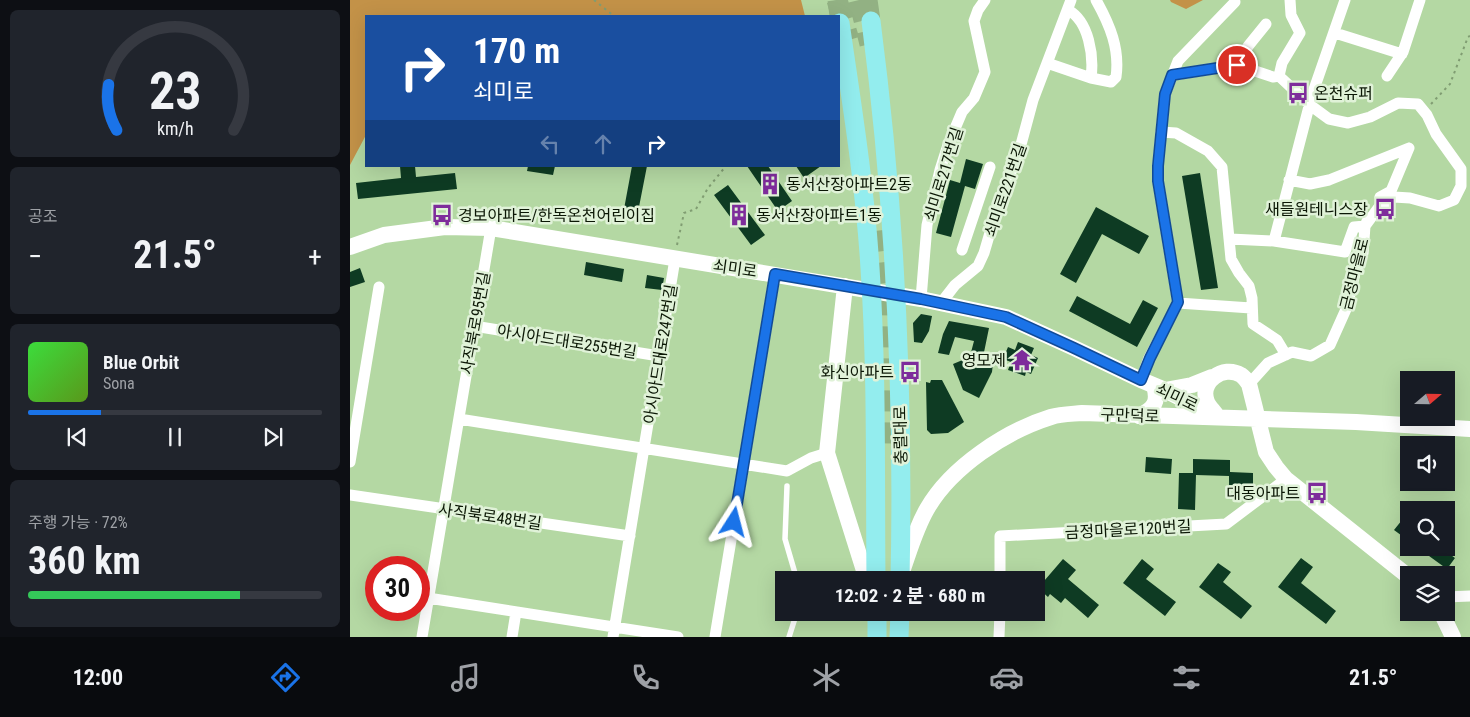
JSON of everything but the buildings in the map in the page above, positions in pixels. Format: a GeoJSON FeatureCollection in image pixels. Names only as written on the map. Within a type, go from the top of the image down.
{"type":"FeatureCollection","features":[{"type":"Feature","properties":{"kind":"main road","name":"충렬대로"},"geometry":{"type":"LineString","coordinates":[[871,21],[882,110],[897,310],[901,428],[900,571]]}},
{"type":"Feature","properties":{"kind":"main road","name":"충렬대로"},"geometry":{"type":"LineString","coordinates":[[840,23],[858,148],[870,268],[875,393],[876,571]]}},
{"type":"Feature","properties":{"kind":"main road","name":"쇠미로"},"geometry":{"type":"LineString","coordinates":[[350,247],[384,235],[445,227],[491,228],[921,299],[1006,317],[1218,417]]}},
{"type":"Feature","properties":{"kind":"main road"},"geometry":{"type":"LineString","coordinates":[[845,286],[827,453],[864,571]]}},
{"type":"Feature","properties":{"kind":"main road"},"geometry":{"type":"LineString","coordinates":[[1139,416],[1149,411],[1155,403],[1157,395],[1153,385],[1192,385],[1212,378],[1221,372],[1232,371],[1242,375],[1249,384],[1266,452],[1276,467],[1286,478],[1400,570]]}},
{"type":"Feature","properties":{"kind":"main road"},"geometry":{"type":"LineString","coordinates":[[1212,378],[1208,384],[1207,402],[1218,417]]}},
{"type":"Feature","properties":{"kind":"main road","name":"구만덕로"},"geometry":{"type":"LineString","coordinates":[[902,571],[912,541],[927,508],[945,484],[978,454],[1025,426],[1054,416],[1082,413],[1218,417],[1356,422],[1470,429]]}},
{"type":"Feature","properties":{"kind":"main road"},"geometry":{"type":"LineString","coordinates":[[877,621],[877,637]]}},
{"type":"Feature","properties":{"kind":"main road"},"geometry":{"type":"LineString","coordinates":[[900,621],[900,637]]}},
{"type":"Feature","properties":{"kind":"main road"},"geometry":{"type":"LineString","coordinates":[[1445,621],[1453,637]]}},
{"type":"Feature","properties":{"kind":"street","name":"쇠미로217번길"},"geometry":{"type":"LineString","coordinates":[[921,299],[927,225],[940,170],[962,112],[974,98],[985,72],[984,60],[974,21],[978,10],[985,0]]}},
{"type":"Feature","properties":{"kind":"street"},"geometry":{"type":"LineString","coordinates":[[1047,63],[1091,78],[1111,82],[1116,77],[1118,64],[1116,49],[1109,24],[1096,0]]}},
{"type":"Feature","properties":{"kind":"street"},"geometry":{"type":"LineString","coordinates":[[1279,76],[1282,63],[1300,33],[1291,15],[1290,0]]}},
{"type":"Feature","properties":{"kind":"street"},"geometry":{"type":"LineString","coordinates":[[1274,241],[1310,105],[1345,0]]}},
{"type":"Feature","properties":{"kind":"street"},"geometry":{"type":"LineString","coordinates":[[1387,76],[1402,54],[1420,0]]}},
{"type":"Feature","properties":{"kind":"street"},"geometry":{"type":"LineString","coordinates":[[1153,385],[1150,358],[1178,302],[1158,181],[1165,94],[1178,61],[1235,2]]}},
{"type":"Feature","properties":{"kind":"street","name":"쇠미로221번길"},"geometry":{"type":"LineString","coordinates":[[1069,5],[1084,28],[1090,46],[1093,64],[1091,78]]}},
{"type":"Feature","properties":{"kind":"street","name":"쇠미로221번길"},"geometry":{"type":"LineString","coordinates":[[940,303],[955,285],[978,266],[984,253],[998,205],[1019,152],[1033,100],[1069,5]]}},
{"type":"Feature","properties":{"kind":"street"},"geometry":{"type":"LineString","coordinates":[[1235,65],[1266,24]]}},
{"type":"Feature","properties":{"kind":"street"},"geometry":{"type":"LineString","coordinates":[[1335,33],[1402,54]]}},
{"type":"Feature","properties":{"kind":"street"},"geometry":{"type":"LineString","coordinates":[[1172,75],[1235,65],[1273,77],[1279,76]]}},
{"type":"Feature","properties":{"kind":"street"},"geometry":{"type":"LineString","coordinates":[[1279,76],[1310,105],[1330,119],[1348,123],[1370,117],[1398,103],[1418,104],[1424,111]]}},
{"type":"Feature","properties":{"kind":"street","name":"금정마을로"},"geometry":{"type":"LineString","coordinates":[[1286,355],[1292,352],[1312,356],[1330,345],[1347,307],[1363,252],[1365,226],[1379,207],[1394,197],[1410,198],[1438,206],[1454,200],[1461,186],[1461,169],[1436,134],[1424,111]]}},
{"type":"Feature","properties":{"kind":"street"},"geometry":{"type":"LineString","coordinates":[[1161,132],[1176,133],[1208,151],[1222,166],[1231,258],[1239,274],[1249,286],[1252,298],[1253,324],[1277,340],[1286,355],[1268,363],[1249,384]]}},
{"type":"Feature","properties":{"kind":"street"},"geometry":{"type":"LineString","coordinates":[[1230,239],[1274,241],[1345,252],[1354,227],[1365,226],[1374,201],[1391,191],[1410,148],[1329,180],[1310,184],[1289,180]]}},
{"type":"Feature","properties":{"kind":"street"},"geometry":{"type":"LineString","coordinates":[[962,250],[990,167]]}},
{"type":"Feature","properties":{"kind":"street"},"geometry":{"type":"LineString","coordinates":[[979,200],[998,205]]}},
{"type":"Feature","properties":{"kind":"street","name":"사직북로95번길"},"geometry":{"type":"LineString","coordinates":[[430,586],[491,228]]}},
{"type":"Feature","properties":{"kind":"street","name":"아시아드대로247번길"},"geometry":{"type":"LineString","coordinates":[[614,632],[675,259]]}},
{"type":"Feature","properties":{"kind":"street"},"geometry":{"type":"LineString","coordinates":[[715,637],[775,274]]}},
{"type":"Feature","properties":{"kind":"street"},"geometry":{"type":"LineString","coordinates":[[350,462],[378,287]]}},
{"type":"Feature","properties":{"kind":"street"},"geometry":{"type":"LineString","coordinates":[[1178,302],[1251,308]]}},
{"type":"Feature","properties":{"kind":"street","name":"아시아드대로255번길"},"geometry":{"type":"LineString","coordinates":[[474,326],[659,356]]}},
{"type":"Feature","properties":{"kind":"street"},"geometry":{"type":"LineString","coordinates":[[459,419],[787,471],[810,458],[827,453]]}},
{"type":"Feature","properties":{"kind":"street","name":"금정마을로120번길"},"geometry":{"type":"LineString","coordinates":[[1000,571],[1000,536],[1226,524],[1286,478]]}},
{"type":"Feature","properties":{"kind":"street","name":"사직북로48번길"},"geometry":{"type":"LineString","coordinates":[[350,495],[630,536]]}},
{"type":"Feature","properties":{"kind":"street"},"geometry":{"type":"LineString","coordinates":[[1455,597],[1470,596]]}},
{"type":"Feature","properties":{"kind":"street"},"geometry":{"type":"LineString","coordinates":[[430,598],[516,612],[614,632],[678,637]]}},
{"type":"Feature","properties":{"kind":"street"},"geometry":{"type":"LineString","coordinates":[[512,637],[516,612]]}},
{"type":"Feature","properties":{"kind":"street","name":"사직북로95번길"},"geometry":{"type":"LineString","coordinates":[[422,637],[424,621]]}},
{"type":"Feature","properties":{"kind":"street"},"geometry":{"type":"LineString","coordinates":[[999,637],[1000,621]]}},
{"type":"Feature","properties":{"kind":"lane"},"geometry":{"type":"LineString","coordinates":[[786,486],[785,539],[794,571]]}},
{"type":"Feature","properties":{"kind":"lane"},"geometry":{"type":"LineString","coordinates":[[789,637],[794,621]]}},
{"type":"Feature","properties":{"kind":"path"},"geometry":{"type":"LineString","coordinates":[[594,0],[613,15]]}},
{"type":"Feature","properties":{"kind":"path"},"geometry":{"type":"LineString","coordinates":[[1424,111],[1450,84],[1470,36]]}},
{"type":"Feature","properties":{"kind":"path"},"geometry":{"type":"LineString","coordinates":[[675,259],[684,213],[696,209],[708,188],[725,167]]}},
{"type":"Feature","properties":{"kind":"shaded area"},"geometry":{"type":"Polygon","coordinates":[[[350,0],[801,0],[805,15],[365,15],[365,137],[350,165],[350,0]]]}},
{"type":"Feature","properties":{"kind":"shaded area"},"geometry":{"type":"Polygon","coordinates":[[[1170,0],[1203,0],[1186,9],[1170,0]]]}},
{"type":"Feature","properties":{"kind":"tunnel"},"geometry":{"type":"LineString","coordinates":[[837,0],[839,15]]}},
{"type":"Feature","properties":{"kind":"tunnel"},"geometry":{"type":"LineString","coordinates":[[837,0],[849,40]]}},
{"type":"Feature","properties":{"kind":"tunnel"},"geometry":{"type":"LineString","coordinates":[[859,0],[870,44]]}},
{"type":"Feature","properties":{"kind":"tunnel"},"geometry":{"type":"LineString","coordinates":[[868,0],[871,21]]}},
{"type":"Feature","properties":{"kind":"tunnel"},"geometry":{"type":"LineString","coordinates":[[875,231],[885,313],[884,450]]}},
{"type":"Feature","properties":{"kind":"place","name":"온천슈퍼"},"geometry":{"type":"Point","coordinates":[1298,93]}},
{"type":"Feature","properties":{"kind":"place","name":"동서산장아파트2동"},"geometry":{"type":"Point","coordinates":[770,184]}},
{"type":"Feature","properties":{"kind":"place","name":"새들원테니스장"},"geometry":{"type":"Point","coordinates":[1385,209]}},
{"type":"Feature","properties":{"kind":"place","name":"경보아파트/한독온천어린이집"},"geometry":{"type":"Point","coordinates":[442,215]}},
{"type":"Feature","properties":{"kind":"place","name":"동서산장아파트1동"},"geometry":{"type":"Point","coordinates":[739,215]}},
{"type":"Feature","properties":{"kind":"place","name":"영모제"},"geometry":{"type":"Point","coordinates":[1022,360]}},
{"type":"Feature","properties":{"kind":"place","name":"화신아파트"},"geometry":{"type":"Point","coordinates":[910,372]}},
{"type":"Feature","properties":{"kind":"place","name":"대동아파트"},"geometry":{"type":"Point","coordinates":[1317,493]}},
{"type":"Feature","properties":{"kind":"route"},"geometry":{"type":"LineString","coordinates":[[734,522],[775,274],[921,299],[1006,317],[1141,380],[1178,302],[1158,181],[1165,94],[1172,75],[1237,65]]}}]}
